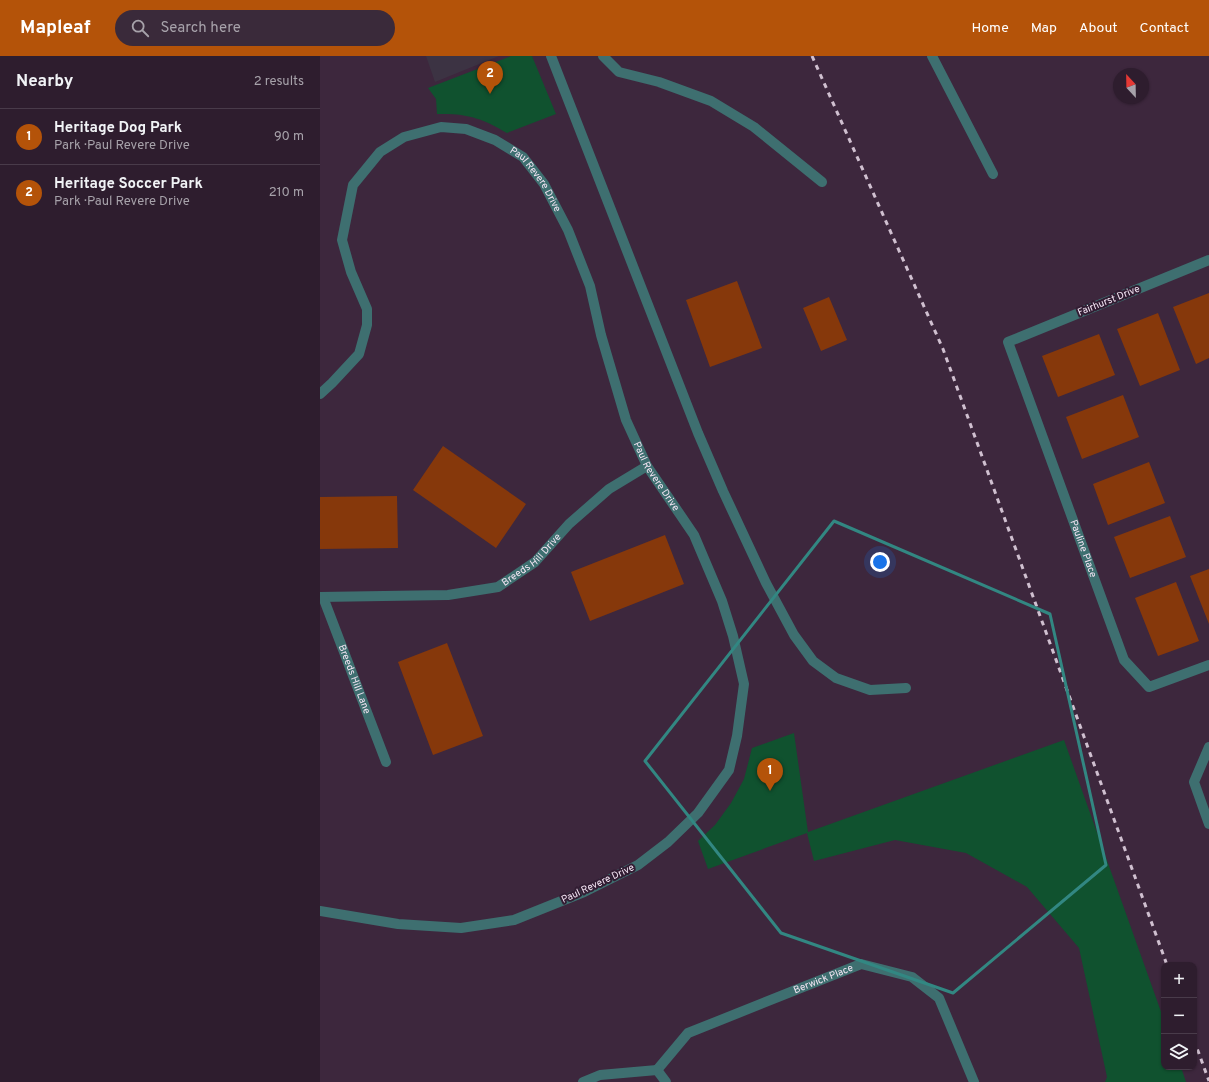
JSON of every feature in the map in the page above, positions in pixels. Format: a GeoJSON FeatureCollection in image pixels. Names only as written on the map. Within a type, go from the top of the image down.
{"type":"FeatureCollection","features":[{"type":"Feature","properties":{"kind":"street"},"geometry":{"type":"LineString","coordinates":[[551,56],[698,433],[766,583],[794,635],[813,661],[836,678],[870,690],[906,688]]}},
{"type":"Feature","properties":{"kind":"street"},"geometry":{"type":"LineString","coordinates":[[603,56],[618,72],[659,82],[711,101],[754,127],[822,182]]}},
{"type":"Feature","properties":{"kind":"street"},"geometry":{"type":"LineString","coordinates":[[932,56],[993,174]]}},
{"type":"Feature","properties":{"kind":"street","name":"Paul Revere Drive"},"geometry":{"type":"LineString","coordinates":[[320,394],[359,354],[368,325],[367,309],[351,272],[342,240],[352,185],[380,152],[404,137],[440,127],[466,129],[495,140],[523,157],[544,184],[568,230],[590,286],[601,335],[626,420],[647,466],[694,535],[724,608],[733,636],[744,684],[738,736],[729,770],[698,813],[668,842],[638,866],[584,892],[514,920],[461,928],[398,924],[320,911]]}},
{"type":"Feature","properties":{"kind":"street","name":"Fairhurst Drive"},"geometry":{"type":"LineString","coordinates":[[1008,342],[1209,260]]}},
{"type":"Feature","properties":{"kind":"street","name":"Pauline Place"},"geometry":{"type":"LineString","coordinates":[[1008,342],[1124,660],[1149,687],[1209,665]]}},
{"type":"Feature","properties":{"kind":"street","name":"Breeds Hill Drive"},"geometry":{"type":"LineString","coordinates":[[322,597],[448,595],[498,587],[535,562],[569,524],[609,488],[647,466]]}},
{"type":"Feature","properties":{"kind":"street","name":"Breeds Hill Lane"},"geometry":{"type":"LineString","coordinates":[[322,597],[386,762]]}},
{"type":"Feature","properties":{"kind":"street"},"geometry":{"type":"LineString","coordinates":[[1209,747],[1194,782],[1209,824]]}},
{"type":"Feature","properties":{"kind":"street","name":"Berwick Place"},"geometry":{"type":"LineString","coordinates":[[657,1070],[688,1033],[861,964],[912,977],[939,998],[974,1082]]}},
{"type":"Feature","properties":{"kind":"street"},"geometry":{"type":"LineString","coordinates":[[583,1082],[600,1075],[657,1070],[666,1082]]}},
{"type":"Feature","properties":{"kind":"highlighted area"},"geometry":{"type":"Polygon","coordinates":[[[834,521],[1050,614],[1106,865],[953,993],[781,933],[645,761],[834,521]]]}},
{"type":"Feature","properties":{"kind":"shaded area"},"geometry":{"type":"Polygon","coordinates":[[[426,56],[499,56],[435,82],[426,56]]]}},
{"type":"Feature","properties":{"kind":"green space"},"geometry":{"type":"Polygon","coordinates":[[[511,56],[532,56],[556,114],[507,133],[482,120],[457,114],[437,114],[436,99],[428,88],[511,56]]]}},
{"type":"Feature","properties":{"kind":"green space"},"geometry":{"type":"Polygon","coordinates":[[[794,733],[808,832],[1064,740],[1161,1012],[1161,1070],[1182,1070],[1186,1082],[1105,1082],[1107,1077],[1079,948],[1027,887],[966,853],[895,840],[814,861],[807,833],[708,869],[698,841],[715,825],[731,803],[744,779],[752,748],[794,733]]]}},
{"type":"Feature","properties":{"kind":"building"},"geometry":{"type":"Polygon","coordinates":[[[737,281],[762,348],[710,367],[686,300],[737,281]]]}},
{"type":"Feature","properties":{"kind":"building"},"geometry":{"type":"Polygon","coordinates":[[[1209,293],[1209,358],[1196,364],[1173,307],[1209,293]]]}},
{"type":"Feature","properties":{"kind":"building"},"geometry":{"type":"Polygon","coordinates":[[[829,297],[847,340],[821,351],[803,308],[829,297]]]}},
{"type":"Feature","properties":{"kind":"building"},"geometry":{"type":"Polygon","coordinates":[[[1158,313],[1180,370],[1140,386],[1117,329],[1158,313]]]}},
{"type":"Feature","properties":{"kind":"building"},"geometry":{"type":"Polygon","coordinates":[[[1099,334],[1115,375],[1058,397],[1042,356],[1099,334]]]}},
{"type":"Feature","properties":{"kind":"building"},"geometry":{"type":"Polygon","coordinates":[[[1123,395],[1139,437],[1082,459],[1066,417],[1123,395]]]}},
{"type":"Feature","properties":{"kind":"building"},"geometry":{"type":"Polygon","coordinates":[[[443,446],[526,504],[496,548],[413,490],[443,446]]]}},
{"type":"Feature","properties":{"kind":"building"},"geometry":{"type":"Polygon","coordinates":[[[1149,462],[1165,503],[1108,525],[1093,484],[1149,462]]]}},
{"type":"Feature","properties":{"kind":"building"},"geometry":{"type":"Polygon","coordinates":[[[397,496],[398,548],[320,549],[320,497],[397,496]]]}},
{"type":"Feature","properties":{"kind":"building"},"geometry":{"type":"Polygon","coordinates":[[[1170,516],[1186,557],[1130,578],[1114,537],[1170,516]]]}},
{"type":"Feature","properties":{"kind":"building"},"geometry":{"type":"Polygon","coordinates":[[[665,535],[684,584],[590,621],[571,572],[665,535]]]}},
{"type":"Feature","properties":{"kind":"building"},"geometry":{"type":"Polygon","coordinates":[[[1209,569],[1209,624],[1190,576],[1209,569]]]}},
{"type":"Feature","properties":{"kind":"building"},"geometry":{"type":"Polygon","coordinates":[[[1176,582],[1199,641],[1158,656],[1135,598],[1176,582]]]}},
{"type":"Feature","properties":{"kind":"building"},"geometry":{"type":"Polygon","coordinates":[[[447,643],[483,736],[433,755],[398,662],[447,643]]]}},
{"type":"Feature","properties":{"kind":"railway"},"geometry":{"type":"LineString","coordinates":[[812,56],[943,349],[1166,962]]}},
{"type":"Feature","properties":{"kind":"railway"},"geometry":{"type":"LineString","coordinates":[[1197,1048],[1209,1081]]}},
{"type":"Feature","properties":{"kind":"place","name":"Heritage Soccer Park"},"geometry":{"type":"Point","coordinates":[490,94]}},
{"type":"Feature","properties":{"kind":"place","name":"Heritage Dog Park"},"geometry":{"type":"Point","coordinates":[770,791]}}]}
